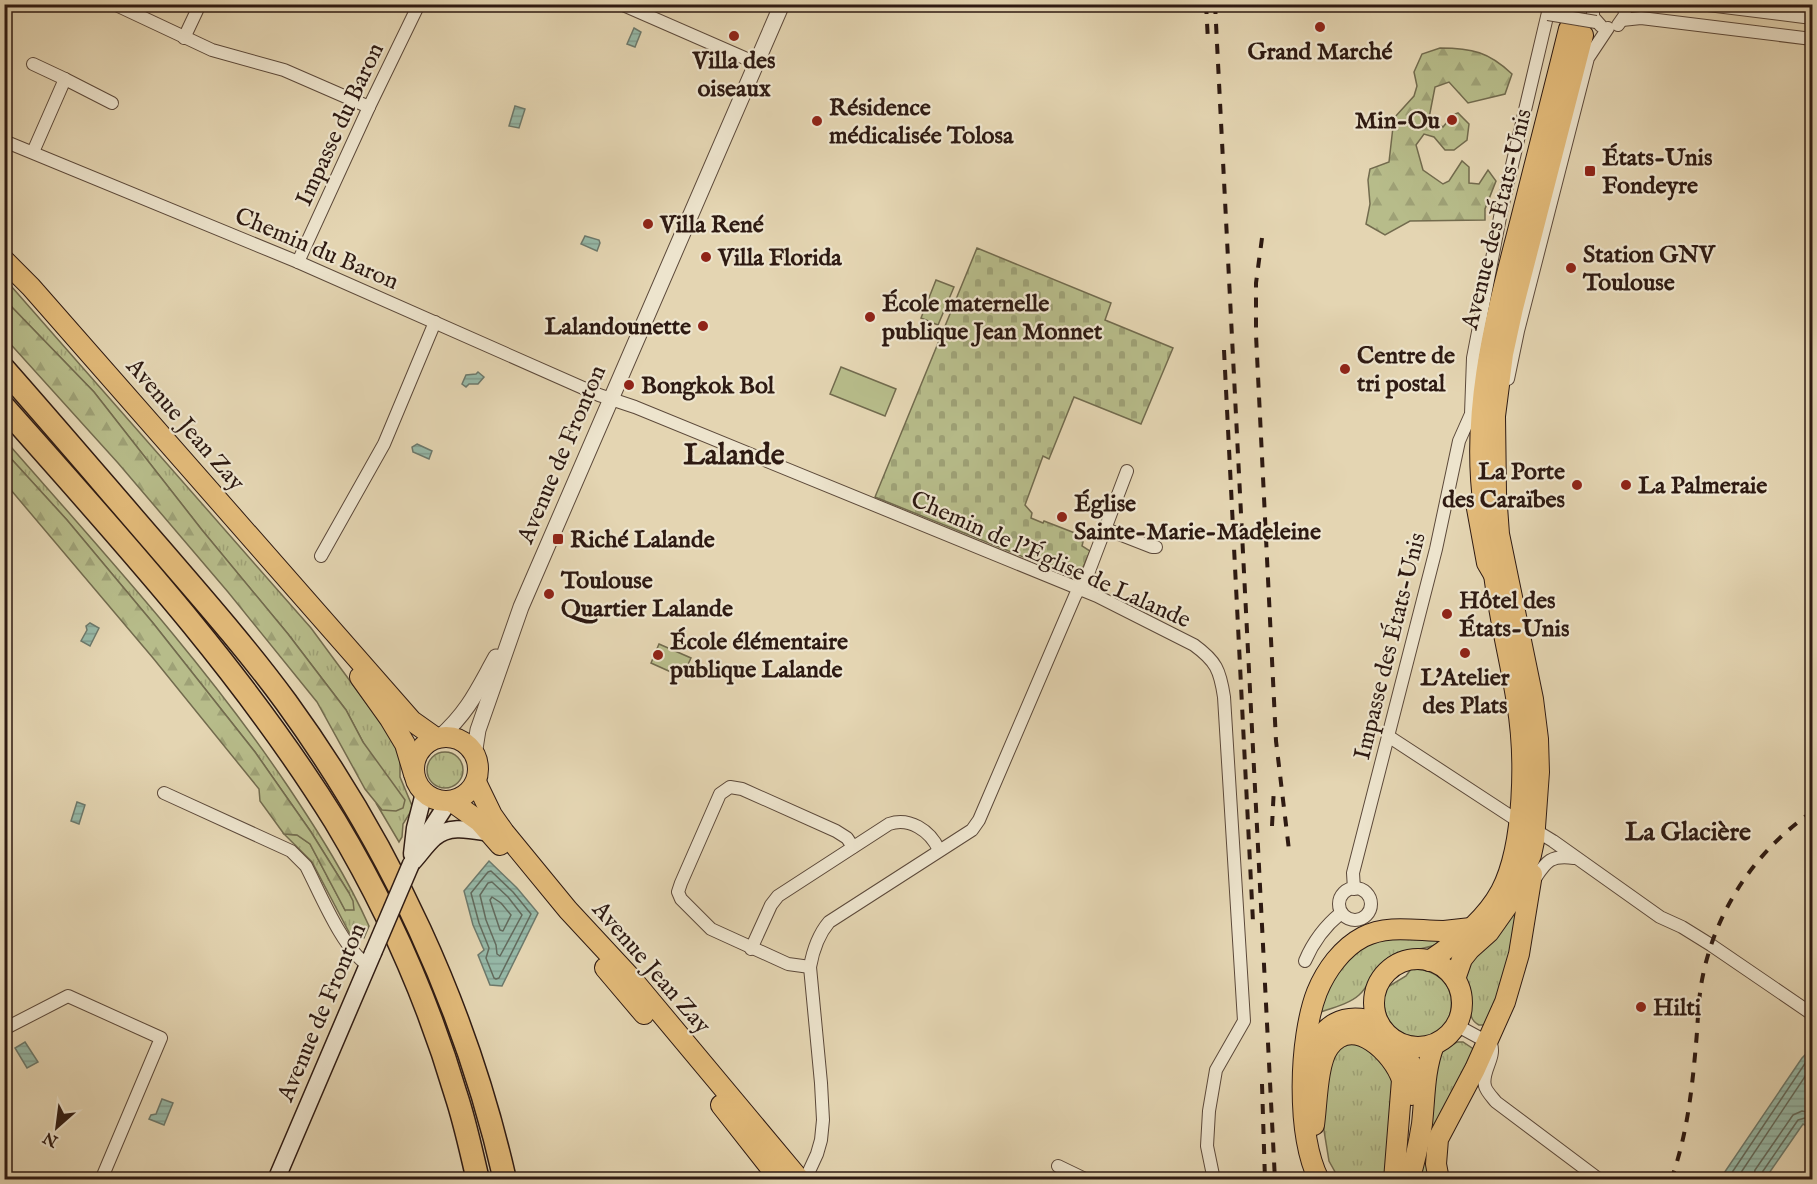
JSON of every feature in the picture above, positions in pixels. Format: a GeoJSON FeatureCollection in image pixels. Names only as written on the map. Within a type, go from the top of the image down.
{"type":"FeatureCollection","features":[{"type":"Feature","properties":{"kind":"highway"},"geometry":{"type":"LineString","coordinates":[[4,369],[170,560],[260,669],[287,704],[357,811],[387,865],[439,972],[475,1071],[495,1134],[505,1179]]}},
{"type":"Feature","properties":{"kind":"highway"},"geometry":{"type":"LineString","coordinates":[[4,407],[170,598],[234,676],[304,772],[336,824],[376,897],[438,1038],[457,1096],[478,1179]]}},
{"type":"Feature","properties":{"kind":"main road","name":"Avenue des États-Unis"},"geometry":{"type":"LineString","coordinates":[[1429,961],[1471,928],[1500,892],[1512,855],[1526,826],[1539,772],[1533,699],[1499,534],[1495,416],[1503,354],[1582,29]]}},
{"type":"Feature","properties":{"kind":"main road","name":"Avenue des États-Unis"},"geometry":{"type":"LineString","coordinates":[[1455,979],[1462,959],[1489,932],[1508,907],[1532,855],[1526,826],[1518,706],[1482,497],[1481,403],[1501,298],[1582,29]]}},
{"type":"Feature","properties":{"kind":"main road","name":"Avenue Jean Zay"},"geometry":{"type":"LineString","coordinates":[[4,247],[31,287]]}},
{"type":"Feature","properties":{"kind":"main road","name":"Avenue Jean Zay"},"geometry":{"type":"LineString","coordinates":[[4,260],[31,287],[412,721],[438,737]]}},
{"type":"Feature","properties":{"kind":"main road"},"geometry":{"type":"LineString","coordinates":[[1471,414],[1475,498],[1486,563],[1494,575]]}},
{"type":"Feature","properties":{"kind":"main road","name":"Avenue Jean Zay"},"geometry":{"type":"LineString","coordinates":[[303,596],[390,719],[405,744],[414,774]]}},
{"type":"Feature","properties":{"kind":"main road"},"geometry":{"type":"LineString","coordinates":[[438,737],[458,741],[474,755],[478,762],[476,782],[466,794],[450,801],[433,798],[424,793],[418,784],[414,774],[414,763],[418,752],[426,743],[438,737]]}},
{"type":"Feature","properties":{"kind":"main road","name":"Avenue Jean Zay"},"geometry":{"type":"LineString","coordinates":[[476,782],[492,815],[511,841],[568,910],[633,980],[800,1179]]}},
{"type":"Feature","properties":{"kind":"main road","name":"Avenue de Fronton"},"geometry":{"type":"LineString","coordinates":[[411,864],[415,828],[424,793]]}},
{"type":"Feature","properties":{"kind":"main road","name":"Avenue Jean Zay"},"geometry":{"type":"LineString","coordinates":[[450,801],[479,821],[490,833],[698,1077],[780,1179]]}},
{"type":"Feature","properties":{"kind":"main road","name":"Avenue de Fronton"},"geometry":{"type":"LineString","coordinates":[[276,1179],[411,864],[432,825],[450,801]]}},
{"type":"Feature","properties":{"kind":"main road","name":"Avenue de Fronton"},"geometry":{"type":"LineString","coordinates":[[411,864],[434,837],[445,831],[456,828],[490,833]]}},
{"type":"Feature","properties":{"kind":"main road"},"geometry":{"type":"LineString","coordinates":[[1439,1179],[1436,1164],[1438,1139],[1488,1042],[1505,1002],[1513,975],[1530,887],[1532,855]]}},
{"type":"Feature","properties":{"kind":"main road"},"geometry":{"type":"LineString","coordinates":[[1319,1179],[1308,1148],[1305,1130],[1304,1084],[1312,1007],[1318,989],[1328,972],[1351,944],[1379,931],[1396,929],[1444,931],[1471,928]]}},
{"type":"Feature","properties":{"kind":"main road"},"geometry":{"type":"LineString","coordinates":[[1415,959],[1429,961],[1444,968],[1455,979],[1460,990],[1461,1014],[1450,1033],[1434,1045],[1423,1047],[1400,1044],[1391,1039],[1378,1023],[1374,995],[1379,981],[1388,970],[1400,962],[1415,959]]}},
{"type":"Feature","properties":{"kind":"main road"},"geometry":{"type":"LineString","coordinates":[[1308,1030],[1323,1015],[1352,1006],[1374,995]]}},
{"type":"Feature","properties":{"kind":"main road"},"geometry":{"type":"LineString","coordinates":[[1330,1179],[1320,1153],[1314,1125],[1311,1100],[1313,1057],[1319,1038],[1333,1024],[1355,1017],[1378,1023]]}},
{"type":"Feature","properties":{"kind":"main road"},"geometry":{"type":"LineString","coordinates":[[1314,1125],[1322,1067],[1329,1047],[1338,1038],[1348,1035],[1369,1038],[1394,1064],[1402,1080],[1395,1179]]}},
{"type":"Feature","properties":{"kind":"main road"},"geometry":{"type":"LineString","coordinates":[[1395,1179],[1408,1144],[1412,1102],[1413,1068],[1400,1044]]}},
{"type":"Feature","properties":{"kind":"main road"},"geometry":{"type":"LineString","coordinates":[[1409,1179],[1422,1125],[1426,1067],[1434,1045]]}},
{"type":"Feature","properties":{"kind":"street"},"geometry":{"type":"LineString","coordinates":[[114,4],[212,50],[284,70],[369,107]]}},
{"type":"Feature","properties":{"kind":"street"},"geometry":{"type":"LineString","coordinates":[[184,38],[200,4]]}},
{"type":"Feature","properties":{"kind":"street","name":"Impasse du Baron"},"geometry":{"type":"LineString","coordinates":[[298,262],[419,4]]}},
{"type":"Feature","properties":{"kind":"street"},"geometry":{"type":"LineString","coordinates":[[621,4],[756,63]]}},
{"type":"Feature","properties":{"kind":"street","name":"Avenue de Fronton"},"geometry":{"type":"LineString","coordinates":[[474,755],[478,730],[514,626],[782,4]]}},
{"type":"Feature","properties":{"kind":"street"},"geometry":{"type":"LineString","coordinates":[[1582,29],[1592,12],[1593,4]]}},
{"type":"Feature","properties":{"kind":"street"},"geometry":{"type":"LineString","coordinates":[[1549,9],[1582,29],[1608,28],[1622,20],[1625,15],[1624,4]]}},
{"type":"Feature","properties":{"kind":"street"},"geometry":{"type":"LineString","coordinates":[[1700,4],[1812,18]]}},
{"type":"Feature","properties":{"kind":"street","name":"Avenue des États-Unis"},"geometry":{"type":"LineString","coordinates":[[1471,414],[1473,358],[1498,223],[1549,9]]}},
{"type":"Feature","properties":{"kind":"street"},"geometry":{"type":"LineString","coordinates":[[1622,20],[1641,18],[1812,39]]}},
{"type":"Feature","properties":{"kind":"street","name":"Avenue des États-Unis"},"geometry":{"type":"LineString","coordinates":[[1496,448],[1518,331],[1588,58],[1608,28]]}},
{"type":"Feature","properties":{"kind":"street"},"geometry":{"type":"LineString","coordinates":[[33,64],[112,103]]}},
{"type":"Feature","properties":{"kind":"street"},"geometry":{"type":"LineString","coordinates":[[33,152],[65,80]]}},
{"type":"Feature","properties":{"kind":"street","name":"Chemin du Baron"},"geometry":{"type":"LineString","coordinates":[[4,141],[298,262],[610,399]]}},
{"type":"Feature","properties":{"kind":"street"},"geometry":{"type":"LineString","coordinates":[[321,556],[384,444],[435,322]]}},
{"type":"Feature","properties":{"kind":"street","name":"Chemin de l'Église de Lalande"},"geometry":{"type":"LineString","coordinates":[[610,399],[1079,589],[1194,645],[1215,663],[1221,676],[1244,1021],[1216,1070],[1209,1111],[1207,1146],[1214,1179]]}},
{"type":"Feature","properties":{"kind":"street","name":"Impasse des États-Unis"},"geometry":{"type":"LineString","coordinates":[[1354,889],[1353,873],[1430,572],[1459,441],[1471,414]]}},
{"type":"Feature","properties":{"kind":"street"},"geometry":{"type":"LineString","coordinates":[[804,1179],[817,1154],[823,1120],[810,967],[822,931],[829,922],[972,830],[980,819],[1079,589],[1089,571],[1127,471]]}},
{"type":"Feature","properties":{"kind":"street"},"geometry":{"type":"LineString","coordinates":[[1106,530],[1152,548],[1156,547]]}},
{"type":"Feature","properties":{"kind":"street","name":"Avenue de Fronton"},"geometry":{"type":"LineString","coordinates":[[438,737],[461,717],[479,690],[514,626]]}},
{"type":"Feature","properties":{"kind":"street"},"geometry":{"type":"LineString","coordinates":[[1388,736],[1575,858],[1660,917],[1682,927],[1711,945],[1812,1014]]}},
{"type":"Feature","properties":{"kind":"street"},"geometry":{"type":"LineString","coordinates":[[810,967],[788,964],[711,929],[678,892],[720,794],[730,787],[742,789],[836,831],[847,838],[853,847]]}},
{"type":"Feature","properties":{"kind":"street"},"geometry":{"type":"LineString","coordinates":[[164,793],[298,856],[306,866],[350,948],[370,959]]}},
{"type":"Feature","properties":{"kind":"street"},"geometry":{"type":"LineString","coordinates":[[751,949],[771,905],[778,896],[889,824],[900,820],[911,823],[936,843],[939,850]]}},
{"type":"Feature","properties":{"kind":"street"},"geometry":{"type":"LineString","coordinates":[[1530,887],[1550,860],[1564,856],[1575,858]]}},
{"type":"Feature","properties":{"kind":"street"},"geometry":{"type":"LineString","coordinates":[[1354,889],[1360,890],[1371,903],[1367,915],[1351,920],[1341,912],[1339,904],[1342,895],[1354,889]]}},
{"type":"Feature","properties":{"kind":"street"},"geometry":{"type":"LineString","coordinates":[[1305,961],[1311,946],[1341,912]]}},
{"type":"Feature","properties":{"kind":"street"},"geometry":{"type":"LineString","coordinates":[[4,1029],[68,996],[161,1038],[101,1179]]}},
{"type":"Feature","properties":{"kind":"street"},"geometry":{"type":"LineString","coordinates":[[1456,1025],[1491,1044],[1493,1050],[1485,1087],[1496,1102],[1600,1179]]}},
{"type":"Feature","properties":{"kind":"street"},"geometry":{"type":"LineString","coordinates":[[1058,1166],[1087,1179]]}},
{"type":"Feature","properties":{"kind":"green space"},"geometry":{"type":"Polygon","coordinates":[[[1440,48],[1471,50],[1488,56],[1512,74],[1505,94],[1468,103],[1449,82],[1435,87],[1429,118],[1443,127],[1453,115],[1458,113],[1469,124],[1467,140],[1454,150],[1445,150],[1434,137],[1424,134],[1416,145],[1423,170],[1443,184],[1449,181],[1462,161],[1469,167],[1469,183],[1479,184],[1488,170],[1496,181],[1485,209],[1485,220],[1410,221],[1385,235],[1366,224],[1370,204],[1368,180],[1370,169],[1389,162],[1394,118],[1414,96],[1417,86],[1414,72],[1422,54],[1440,48]]]}},
{"type":"Feature","properties":{"kind":"green space"},"geometry":{"type":"Polygon","coordinates":[[[977,248],[1111,303],[1105,320],[1173,348],[1141,424],[1074,397],[1049,459],[1043,456],[1025,505],[1032,513],[1031,518],[1080,535],[1078,540],[1083,542],[1082,546],[1090,551],[1078,579],[875,497],[977,248]]]}},
{"type":"Feature","properties":{"kind":"green space"},"geometry":{"type":"Polygon","coordinates":[[[4,278],[311,628],[384,727],[396,748],[400,760],[400,777],[413,808],[403,824],[402,837],[399,842],[376,803],[382,810],[363,742],[346,710],[94,392],[5,300],[4,278]]]}},
{"type":"Feature","properties":{"kind":"green space"},"geometry":{"type":"Polygon","coordinates":[[[936,280],[954,287],[938,325],[921,318],[936,280]]]}},
{"type":"Feature","properties":{"kind":"green space"},"geometry":{"type":"Polygon","coordinates":[[[5,300],[94,392],[202,530],[288,634],[346,710],[363,742],[405,800],[403,808],[396,811],[382,810],[365,789],[317,702],[228,592],[118,463],[5,338],[5,300]]]}},
{"type":"Feature","properties":{"kind":"green space"},"geometry":{"type":"Polygon","coordinates":[[[841,367],[896,389],[885,416],[830,394],[841,367]]]}},
{"type":"Feature","properties":{"kind":"green space"},"geometry":{"type":"Polygon","coordinates":[[[4,439],[188,652],[257,742],[342,873],[369,926],[364,938],[351,936],[312,862],[284,834],[297,835],[310,844],[345,910],[349,893],[311,832],[255,752],[153,623],[67,520],[5,452],[4,439]]]}},
{"type":"Feature","properties":{"kind":"green space"},"geometry":{"type":"Polygon","coordinates":[[[5,452],[67,520],[153,623],[255,752],[311,832],[349,893],[354,910],[345,910],[310,844],[297,835],[284,834],[260,801],[259,789],[153,658],[5,483],[5,452]]]}},
{"type":"Feature","properties":{"kind":"green space"},"geometry":{"type":"Polygon","coordinates":[[[659,644],[691,658],[682,677],[651,663],[659,644]]]}},
{"type":"Feature","properties":{"kind":"green space"},"geometry":{"type":"Polygon","coordinates":[[[445,752],[458,757],[463,770],[458,783],[445,788],[432,783],[427,770],[432,757],[445,752]]]}},
{"type":"Feature","properties":{"kind":"green space"},"geometry":{"type":"Polygon","coordinates":[[[1516,904],[1524,907],[1489,1025],[1479,1025],[1473,1020],[1471,1014],[1471,1000],[1466,979],[1468,965],[1516,904]]]}},
{"type":"Feature","properties":{"kind":"green space"},"geometry":{"type":"Polygon","coordinates":[[[1439,934],[1437,944],[1400,952],[1388,958],[1379,966],[1359,995],[1344,1004],[1315,1014],[1336,967],[1369,939],[1439,934]]]}},
{"type":"Feature","properties":{"kind":"green space"},"geometry":{"type":"Polygon","coordinates":[[[1411,969],[1436,975],[1447,986],[1451,997],[1451,1009],[1446,1023],[1436,1033],[1423,1037],[1410,1036],[1398,1030],[1389,1020],[1384,1006],[1386,988],[1406,976],[1411,969]]]}},
{"type":"Feature","properties":{"kind":"green space"},"geometry":{"type":"Polygon","coordinates":[[[1457,1042],[1463,1042],[1478,1052],[1434,1179],[1414,1180],[1430,1083],[1442,1051],[1457,1042]]]}},
{"type":"Feature","properties":{"kind":"green space"},"geometry":{"type":"Polygon","coordinates":[[[1346,1043],[1373,1047],[1397,1079],[1387,1179],[1339,1179],[1329,1161],[1321,1112],[1328,1065],[1336,1049],[1346,1043]]]}},
{"type":"Feature","properties":{"kind":"water"},"geometry":{"type":"Polygon","coordinates":[[[634,28],[641,32],[635,47],[627,44],[634,28]]]}},
{"type":"Feature","properties":{"kind":"water"},"geometry":{"type":"Polygon","coordinates":[[[515,106],[525,109],[519,128],[509,126],[515,106]]]}},
{"type":"Feature","properties":{"kind":"water"},"geometry":{"type":"Polygon","coordinates":[[[585,236],[599,240],[597,251],[581,244],[585,236]]]}},
{"type":"Feature","properties":{"kind":"water"},"geometry":{"type":"Polygon","coordinates":[[[478,372],[484,377],[478,384],[469,384],[466,387],[462,384],[466,375],[478,372]]]}},
{"type":"Feature","properties":{"kind":"water"},"geometry":{"type":"Polygon","coordinates":[[[417,444],[432,451],[429,459],[413,452],[412,447],[417,444]]]}},
{"type":"Feature","properties":{"kind":"water"},"geometry":{"type":"Polygon","coordinates":[[[90,623],[99,628],[90,646],[81,641],[87,630],[86,626],[90,623]]]}},
{"type":"Feature","properties":{"kind":"water"},"geometry":{"type":"Polygon","coordinates":[[[77,802],[85,805],[79,824],[71,821],[77,802]]]}},
{"type":"Feature","properties":{"kind":"water"},"geometry":{"type":"Polygon","coordinates":[[[489,861],[517,888],[538,913],[502,986],[490,985],[478,955],[484,950],[473,925],[464,891],[489,861]]]}},
{"type":"Feature","properties":{"kind":"water"},"geometry":{"type":"Polygon","coordinates":[[[25,1042],[38,1062],[27,1068],[15,1048],[25,1042]]]}},
{"type":"Feature","properties":{"kind":"water"},"geometry":{"type":"Polygon","coordinates":[[[1812,1048],[1812,1129],[1803,1124],[1765,1179],[1720,1179],[1802,1058],[1812,1048]]]}},
{"type":"Feature","properties":{"kind":"water"},"geometry":{"type":"Polygon","coordinates":[[[162,1099],[173,1103],[164,1125],[149,1119],[151,1115],[156,1114],[162,1099]]]}},
{"type":"Feature","properties":{"kind":"tunnel"},"geometry":{"type":"LineString","coordinates":[[1569,29],[1575,4]]}},
{"type":"Feature","properties":{"kind":"railway"},"geometry":{"type":"LineString","coordinates":[[1206,4],[1208,41]]}},
{"type":"Feature","properties":{"kind":"railway"},"geometry":{"type":"LineString","coordinates":[[1215,4],[1275,1180]]}},
{"type":"Feature","properties":{"kind":"railway"},"geometry":{"type":"LineString","coordinates":[[1262,238],[1256,283],[1256,335],[1276,741],[1289,850]]}},
{"type":"Feature","properties":{"kind":"railway"},"geometry":{"type":"LineString","coordinates":[[1224,350],[1253,922]]}},
{"type":"Feature","properties":{"kind":"railway"},"geometry":{"type":"LineString","coordinates":[[1272,826],[1274,787]]}},
{"type":"Feature","properties":{"kind":"railway"},"geometry":{"type":"LineString","coordinates":[[1671,1180],[1688,1113],[1702,980],[1717,930],[1727,907],[1756,864],[1791,828],[1812,812]]}},
{"type":"Feature","properties":{"kind":"railway"},"geometry":{"type":"LineString","coordinates":[[1262,1084],[1265,1180]]}},
{"type":"Feature","properties":{"kind":"place","name":"Grand Marché"},"geometry":{"type":"Point","coordinates":[1320,27]}},
{"type":"Feature","properties":{"kind":"place","name":"Villa des oiseaux"},"geometry":{"type":"Point","coordinates":[734,36]}},
{"type":"Feature","properties":{"kind":"place","name":"Min-Ou"},"geometry":{"type":"Point","coordinates":[1452,120]}},
{"type":"Feature","properties":{"kind":"place","name":"Résidence médicalisée Tolosa"},"geometry":{"type":"Point","coordinates":[817,121]}},
{"type":"Feature","properties":{"kind":"place","name":"États-Unis Fondeyre"},"geometry":{"type":"Point","coordinates":[1590,171]}},
{"type":"Feature","properties":{"kind":"place","name":"Villa René"},"geometry":{"type":"Point","coordinates":[648,224]}},
{"type":"Feature","properties":{"kind":"place","name":"Villa Florida"},"geometry":{"type":"Point","coordinates":[706,257]}},
{"type":"Feature","properties":{"kind":"place","name":"Station GNV Toulouse"},"geometry":{"type":"Point","coordinates":[1571,268]}},
{"type":"Feature","properties":{"kind":"place","name":"École maternelle publique Jean Monnet"},"geometry":{"type":"Point","coordinates":[870,317]}},
{"type":"Feature","properties":{"kind":"place","name":"Lalandounette"},"geometry":{"type":"Point","coordinates":[703,326]}},
{"type":"Feature","properties":{"kind":"place","name":"Centre de tri postal"},"geometry":{"type":"Point","coordinates":[1345,369]}},
{"type":"Feature","properties":{"kind":"place","name":"Bongkok Bol"},"geometry":{"type":"Point","coordinates":[629,385]}},
{"type":"Feature","properties":{"kind":"place","name":"La Porte des Caraïbes"},"geometry":{"type":"Point","coordinates":[1577,485]}},
{"type":"Feature","properties":{"kind":"place","name":"La Palmeraie"},"geometry":{"type":"Point","coordinates":[1626,485]}},
{"type":"Feature","properties":{"kind":"place","name":"Église Sainte-Marie-Madeleine"},"geometry":{"type":"Point","coordinates":[1062,517]}},
{"type":"Feature","properties":{"kind":"place","name":"Riché Lalande"},"geometry":{"type":"Point","coordinates":[558,539]}},
{"type":"Feature","properties":{"kind":"place","name":"Toulouse Quartier Lalande"},"geometry":{"type":"Point","coordinates":[549,594]}},
{"type":"Feature","properties":{"kind":"place","name":"Hôtel des États-Unis"},"geometry":{"type":"Point","coordinates":[1447,614]}},
{"type":"Feature","properties":{"kind":"place","name":"L'Atelier des Plats"},"geometry":{"type":"Point","coordinates":[1465,653]}},
{"type":"Feature","properties":{"kind":"place","name":"École élémentaire publique Lalande"},"geometry":{"type":"Point","coordinates":[658,655]}},
{"type":"Feature","properties":{"kind":"place","name":"Hilti"},"geometry":{"type":"Point","coordinates":[1641,1007]}},
{"type":"Feature","properties":{"kind":"district","name":"Lalande"},"geometry":{"type":"Point","coordinates":[734,454]}},
{"type":"Feature","properties":{"kind":"district","name":"La Glacière"},"geometry":{"type":"Point","coordinates":[1688,831]}}]}
